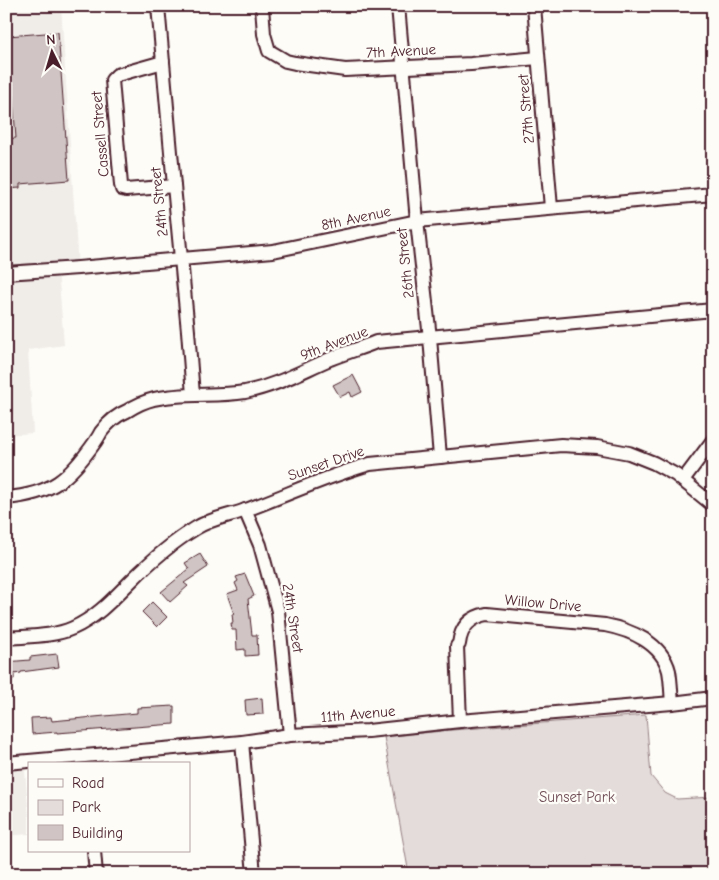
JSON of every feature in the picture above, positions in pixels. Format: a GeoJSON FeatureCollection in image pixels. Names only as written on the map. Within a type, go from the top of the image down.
{"type":"FeatureCollection","features":[{"type":"Feature","properties":{"kind":"street","name":"24th Street"},"geometry":{"type":"LineString","coordinates":[[158,6],[193,394]]}},
{"type":"Feature","properties":{"kind":"street","name":"7th Avenue"},"geometry":{"type":"LineString","coordinates":[[262,6],[264,34],[269,51],[295,64],[345,70],[471,64],[538,58]]}},
{"type":"Feature","properties":{"kind":"street","name":"26th Street"},"geometry":{"type":"LineString","coordinates":[[398,6],[440,456]]}},
{"type":"Feature","properties":{"kind":"street","name":"27th Street"},"geometry":{"type":"LineString","coordinates":[[534,6],[551,208]]}},
{"type":"Feature","properties":{"kind":"street","name":"Cassell Street"},"geometry":{"type":"LineString","coordinates":[[163,62],[117,75],[112,80],[121,185],[126,190],[174,186]]}},
{"type":"Feature","properties":{"kind":"street","name":"8th Avenue"},"geometry":{"type":"LineString","coordinates":[[6,273],[273,251],[417,221],[713,194]]}},
{"type":"Feature","properties":{"kind":"street","name":"9th Avenue"},"geometry":{"type":"LineString","coordinates":[[6,498],[32,495],[46,490],[59,482],[76,467],[112,420],[124,412],[154,399],[193,394],[245,392],[284,380],[330,359],[376,342],[713,310]]}},
{"type":"Feature","properties":{"kind":"street"},"geometry":{"type":"LineString","coordinates":[[683,480],[713,440]]}},
{"type":"Feature","properties":{"kind":"street","name":"Sunset Drive"},"geometry":{"type":"LineString","coordinates":[[6,638],[57,633],[73,628],[100,611],[166,549],[196,528],[211,520],[245,510],[346,470],[370,464],[561,446],[597,447],[629,453],[654,463],[676,475],[713,505]]}},
{"type":"Feature","properties":{"kind":"street","name":"24th Street"},"geometry":{"type":"LineString","coordinates":[[245,510],[260,545],[278,611],[290,735]]}},
{"type":"Feature","properties":{"kind":"street","name":"Willow Drive"},"geometry":{"type":"LineString","coordinates":[[460,721],[456,646],[459,644],[462,630],[467,623],[487,614],[605,625],[632,633],[656,649],[666,662],[670,678],[672,703]]}},
{"type":"Feature","properties":{"kind":"street","name":"11th Avenue"},"geometry":{"type":"LineString","coordinates":[[6,762],[87,760],[290,735],[368,731],[713,698]]}},
{"type":"Feature","properties":{"kind":"street"},"geometry":{"type":"LineString","coordinates":[[242,742],[254,874]]}},
{"type":"Feature","properties":{"kind":"street"},"geometry":{"type":"LineString","coordinates":[[94,852],[96,874]]}},
{"type":"Feature","properties":{"kind":"shaded area"},"geometry":{"type":"Polygon","coordinates":[[[6,6],[61,6],[78,268],[58,269],[64,345],[28,350],[33,433],[6,435],[6,6]]]}},
{"type":"Feature","properties":{"kind":"shaded area"},"geometry":{"type":"Polygon","coordinates":[[[24,761],[28,806],[28,834],[6,836],[6,763],[24,761]]]}},
{"type":"Feature","properties":{"kind":"green space","name":"Sunset Park"},"geometry":{"type":"Polygon","coordinates":[[[646,715],[651,776],[665,793],[677,799],[713,797],[713,874],[409,874],[384,737],[646,715]]]}},
{"type":"Feature","properties":{"kind":"building"},"geometry":{"type":"Polygon","coordinates":[[[58,32],[69,180],[20,184],[20,188],[6,189],[6,139],[16,138],[8,36],[58,32]]]}},
{"type":"Feature","properties":{"kind":"building"},"geometry":{"type":"Polygon","coordinates":[[[353,375],[362,392],[352,397],[350,392],[340,397],[333,385],[353,375]]]}},
{"type":"Feature","properties":{"kind":"building"},"geometry":{"type":"Polygon","coordinates":[[[200,554],[208,567],[184,583],[188,586],[170,602],[161,592],[189,569],[185,563],[200,554]]]}},
{"type":"Feature","properties":{"kind":"building"},"geometry":{"type":"Polygon","coordinates":[[[245,574],[254,596],[248,599],[252,635],[257,635],[258,655],[245,656],[245,649],[237,650],[236,630],[232,630],[232,614],[234,614],[227,594],[238,590],[235,583],[238,581],[236,577],[245,574]]]}},
{"type":"Feature","properties":{"kind":"building"},"geometry":{"type":"Polygon","coordinates":[[[152,602],[167,617],[157,627],[142,612],[152,602]]]}},
{"type":"Feature","properties":{"kind":"building"},"geometry":{"type":"Polygon","coordinates":[[[57,654],[59,667],[21,672],[14,674],[14,679],[6,680],[6,662],[30,660],[30,657],[57,654]]]}},
{"type":"Feature","properties":{"kind":"building"},"geometry":{"type":"Polygon","coordinates":[[[262,698],[263,714],[246,715],[245,700],[262,698]]]}},
{"type":"Feature","properties":{"kind":"building"},"geometry":{"type":"Polygon","coordinates":[[[174,706],[174,724],[32,734],[31,718],[51,717],[52,721],[137,713],[137,708],[174,706]]]}}]}
